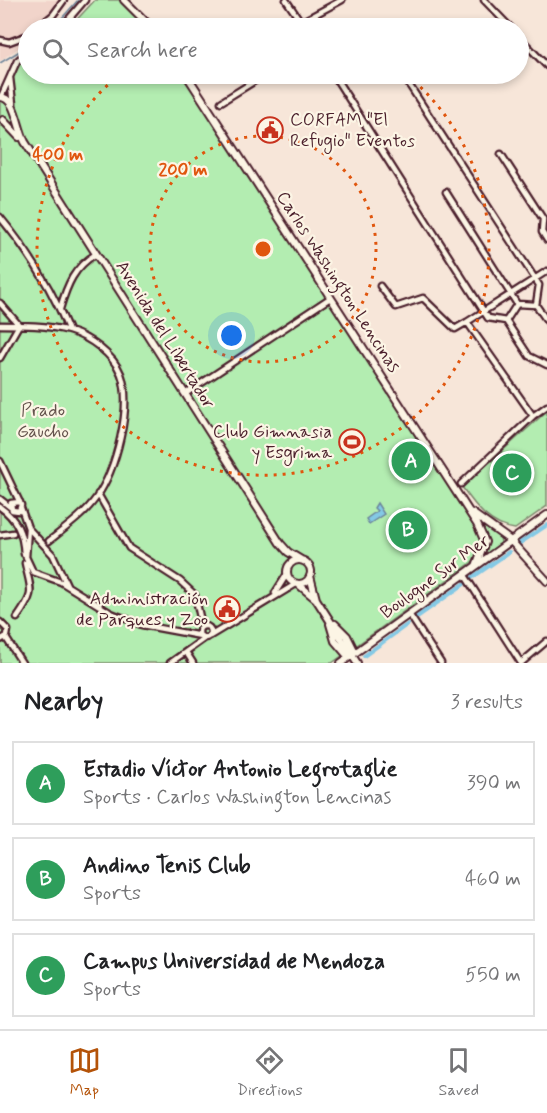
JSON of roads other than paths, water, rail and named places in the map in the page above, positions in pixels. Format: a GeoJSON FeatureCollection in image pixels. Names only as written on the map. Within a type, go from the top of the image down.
{"type":"FeatureCollection","features":[{"type":"Feature","properties":{"kind":"main road"},"geometry":{"type":"LineString","coordinates":[[124,0],[143,18]]}},
{"type":"Feature","properties":{"kind":"main road"},"geometry":{"type":"LineString","coordinates":[[132,0],[146,18]]}},
{"type":"Feature","properties":{"kind":"main road","name":"Carlos Washington Lencinas"},"geometry":{"type":"LineString","coordinates":[[192,84],[465,507],[485,542],[477,566]]}},
{"type":"Feature","properties":{"kind":"main road"},"geometry":{"type":"LineString","coordinates":[[1,97],[8,98],[13,104],[13,113],[1,120]]}},
{"type":"Feature","properties":{"kind":"main road","name":"Avenida del Libertador"},"geometry":{"type":"LineString","coordinates":[[13,113],[25,142],[280,543],[288,552],[303,561]]}},
{"type":"Feature","properties":{"kind":"main road","name":"Avenida del Libertador"},"geometry":{"type":"LineString","coordinates":[[1,120],[25,142]]}},
{"type":"Feature","properties":{"kind":"main road","name":"Carlos Washington Lencinas"},"geometry":{"type":"LineString","coordinates":[[465,507],[511,541],[547,581]]}},
{"type":"Feature","properties":{"kind":"main road","name":"Boulogne Sur Mer"},"geometry":{"type":"LineString","coordinates":[[340,663],[547,515]]}},
{"type":"Feature","properties":{"kind":"main road","name":"Avenida del Libertador"},"geometry":{"type":"LineString","coordinates":[[280,543],[287,572]]}},
{"type":"Feature","properties":{"kind":"main road"},"geometry":{"type":"LineString","coordinates":[[316,599],[297,584],[290,582],[287,572],[293,563],[303,561],[311,567],[310,576],[316,599],[357,663]]}},
{"type":"Feature","properties":{"kind":"main road"},"geometry":{"type":"LineString","coordinates":[[297,584],[310,576]]}},
{"type":"Feature","properties":{"kind":"street"},"geometry":{"type":"LineString","coordinates":[[49,18],[64,0]]}},
{"type":"Feature","properties":{"kind":"street"},"geometry":{"type":"LineString","coordinates":[[70,18],[85,0]]}},
{"type":"Feature","properties":{"kind":"street"},"geometry":{"type":"LineString","coordinates":[[286,0],[298,18]]}},
{"type":"Feature","properties":{"kind":"street"},"geometry":{"type":"LineString","coordinates":[[308,18],[342,0]]}},
{"type":"Feature","properties":{"kind":"street"},"geometry":{"type":"LineString","coordinates":[[484,0],[501,18]]}},
{"type":"Feature","properties":{"kind":"street"},"geometry":{"type":"LineString","coordinates":[[0,40],[18,40]]}},
{"type":"Feature","properties":{"kind":"street"},"geometry":{"type":"LineString","coordinates":[[529,47],[547,66]]}},
{"type":"Feature","properties":{"kind":"street"},"geometry":{"type":"LineString","coordinates":[[1,97],[18,60]]}},
{"type":"Feature","properties":{"kind":"street"},"geometry":{"type":"LineString","coordinates":[[10,78],[13,104]]}},
{"type":"Feature","properties":{"kind":"street"},"geometry":{"type":"LineString","coordinates":[[221,102],[250,84]]}},
{"type":"Feature","properties":{"kind":"street"},"geometry":{"type":"LineString","coordinates":[[339,84],[488,318],[506,321],[529,356],[547,365]]}},
{"type":"Feature","properties":{"kind":"street"},"geometry":{"type":"LineString","coordinates":[[409,84],[539,285],[536,304],[547,321]]}},
{"type":"Feature","properties":{"kind":"street"},"geometry":{"type":"LineString","coordinates":[[501,154],[543,219],[542,232],[547,240]]}},
{"type":"Feature","properties":{"kind":"street"},"geometry":{"type":"LineString","coordinates":[[446,192],[517,304]]}},
{"type":"Feature","properties":{"kind":"street"},"geometry":{"type":"LineString","coordinates":[[0,217],[27,254],[60,309],[69,331]]}},
{"type":"Feature","properties":{"kind":"street"},"geometry":{"type":"LineString","coordinates":[[60,309],[73,275],[84,261],[96,254]]}},
{"type":"Feature","properties":{"kind":"street"},"geometry":{"type":"LineString","coordinates":[[380,286],[396,307],[423,298],[455,329],[547,271]]}},
{"type":"Feature","properties":{"kind":"street"},"geometry":{"type":"LineString","coordinates":[[185,394],[330,298]]}},
{"type":"Feature","properties":{"kind":"street"},"geometry":{"type":"LineString","coordinates":[[0,303],[19,325]]}},
{"type":"Feature","properties":{"kind":"street"},"geometry":{"type":"LineString","coordinates":[[506,321],[517,304]]}},
{"type":"Feature","properties":{"kind":"street"},"geometry":{"type":"LineString","coordinates":[[517,304],[536,304]]}},
{"type":"Feature","properties":{"kind":"street"},"geometry":{"type":"LineString","coordinates":[[467,322],[533,416]]}},
{"type":"Feature","properties":{"kind":"street"},"geometry":{"type":"LineString","coordinates":[[0,325],[69,331],[96,345],[111,358],[121,373],[124,388],[122,431],[116,453],[98,494],[77,518],[49,541]]}},
{"type":"Feature","properties":{"kind":"street"},"geometry":{"type":"LineString","coordinates":[[0,358],[19,325]]}},
{"type":"Feature","properties":{"kind":"street"},"geometry":{"type":"LineString","coordinates":[[461,484],[533,416],[547,406]]}},
{"type":"Feature","properties":{"kind":"street"},"geometry":{"type":"LineString","coordinates":[[0,461],[10,483],[14,503],[28,528],[53,555],[60,574],[69,587]]}},
{"type":"Feature","properties":{"kind":"street"},"geometry":{"type":"LineString","coordinates":[[98,494],[129,548],[180,581],[195,595],[204,638]]}},
{"type":"Feature","properties":{"kind":"street"},"geometry":{"type":"LineString","coordinates":[[0,499],[14,503],[19,510]]}},
{"type":"Feature","properties":{"kind":"street"},"geometry":{"type":"LineString","coordinates":[[0,507],[14,520],[23,541],[24,563],[32,583],[31,595],[16,618]]}},
{"type":"Feature","properties":{"kind":"street"},"geometry":{"type":"LineString","coordinates":[[28,528],[27,563],[33,572],[69,587],[111,613],[142,625],[189,633],[204,638]]}},
{"type":"Feature","properties":{"kind":"street"},"geometry":{"type":"LineString","coordinates":[[0,535],[13,533]]}},
{"type":"Feature","properties":{"kind":"street"},"geometry":{"type":"LineString","coordinates":[[274,596],[287,572]]}},
{"type":"Feature","properties":{"kind":"street"},"geometry":{"type":"LineString","coordinates":[[464,574],[521,663],[547,641]]}},
{"type":"Feature","properties":{"kind":"street"},"geometry":{"type":"LineString","coordinates":[[170,663],[204,638],[297,584]]}},
{"type":"Feature","properties":{"kind":"street"},"geometry":{"type":"LineString","coordinates":[[409,614],[441,663]]}},
{"type":"Feature","properties":{"kind":"street"},"geometry":{"type":"LineString","coordinates":[[0,622],[8,630],[6,638],[22,663]]}},
{"type":"Feature","properties":{"kind":"street"},"geometry":{"type":"LineString","coordinates":[[189,633],[202,626],[222,627]]}},
{"type":"Feature","properties":{"kind":"street"},"geometry":{"type":"LineString","coordinates":[[204,638],[210,627]]}},
{"type":"Feature","properties":{"kind":"street"},"geometry":{"type":"LineString","coordinates":[[0,640],[6,638]]}},
{"type":"Feature","properties":{"kind":"street"},"geometry":{"type":"LineString","coordinates":[[186,652],[193,663]]}},
{"type":"Feature","properties":{"kind":"water"},"geometry":{"type":"Polygon","coordinates":[[[377,503],[384,514],[369,524],[366,519],[377,511],[374,508],[377,503]]]}},
{"type":"Feature","properties":{"kind":"waterway"},"geometry":{"type":"LineString","coordinates":[[62,18],[78,0]]}},
{"type":"Feature","properties":{"kind":"waterway"},"geometry":{"type":"LineString","coordinates":[[0,63],[18,52]]}},
{"type":"Feature","properties":{"kind":"waterway"},"geometry":{"type":"LineString","coordinates":[[520,543],[547,525]]}},
{"type":"Feature","properties":{"kind":"waterway"},"geometry":{"type":"LineString","coordinates":[[473,577],[509,552]]}},
{"type":"Feature","properties":{"kind":"waterway"},"geometry":{"type":"LineString","coordinates":[[417,617],[464,584]]}},
{"type":"Feature","properties":{"kind":"waterway"},"geometry":{"type":"LineString","coordinates":[[364,656],[408,624]]}},
{"type":"Feature","properties":{"kind":"place","name":"CORFAM \"El Refugio\" Eventos"},"geometry":{"type":"Point","coordinates":[270,130]}},
{"type":"Feature","properties":{"kind":"place","name":"Club Gimnasia y Esgrima"},"geometry":{"type":"Point","coordinates":[352,442]}},
{"type":"Feature","properties":{"kind":"place","name":"Estadio Víctor Antonio Legrotaglie"},"geometry":{"type":"Point","coordinates":[411,461]}},
{"type":"Feature","properties":{"kind":"place","name":"Campus Universidad de Mendoza"},"geometry":{"type":"Point","coordinates":[512,473]}},
{"type":"Feature","properties":{"kind":"place","name":"Andino Tenis Club"},"geometry":{"type":"Point","coordinates":[408,530]}},
{"type":"Feature","properties":{"kind":"place","name":"Administración de Parques y Zoo"},"geometry":{"type":"Point","coordinates":[227,609]}},
{"type":"Feature","properties":{"kind":"park label","name":"Prado Gaucho"},"geometry":{"type":"Point","coordinates":[43,421]}}]}
